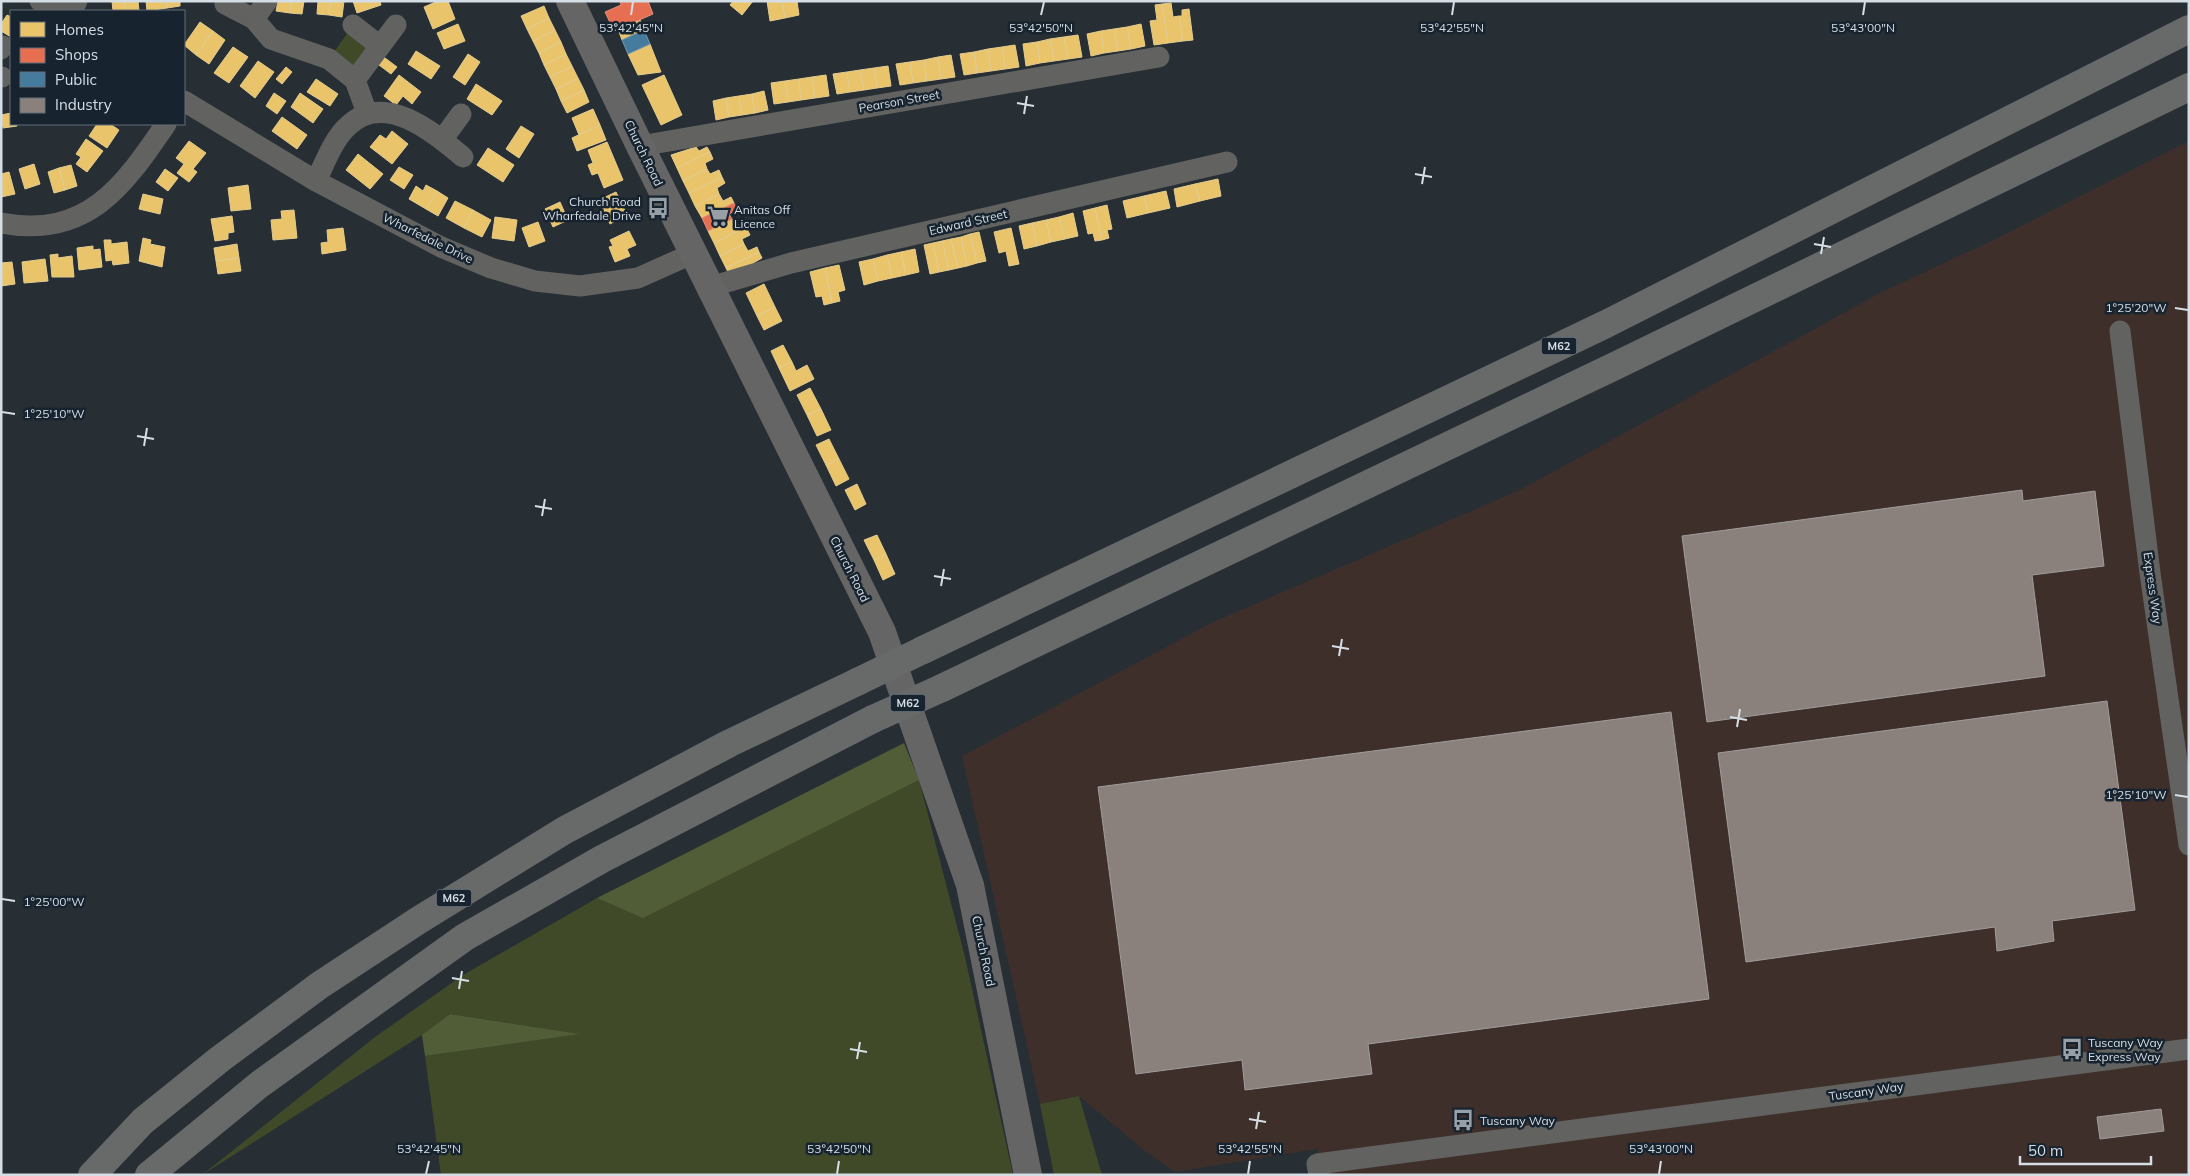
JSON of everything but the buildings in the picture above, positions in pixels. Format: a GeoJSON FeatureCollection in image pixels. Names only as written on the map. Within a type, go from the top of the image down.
{"type":"FeatureCollection","features":[{"type":"Feature","properties":{"kind":"highway","name":"M62"},"geometry":{"type":"LineString","coordinates":[[92,1175],[143,1122],[220,1059],[320,985],[419,920],[565,830],[730,743],[1606,324],[2189,29]]}},
{"type":"Feature","properties":{"kind":"highway","name":"M62"},"geometry":{"type":"LineString","coordinates":[[149,1175],[260,1084],[465,937],[602,859],[873,719],[942,688],[1615,366],[2189,87]]}},
{"type":"Feature","properties":{"kind":"street"},"geometry":{"type":"LineString","coordinates":[[40,1],[58,10]]}},
{"type":"Feature","properties":{"kind":"street"},"geometry":{"type":"LineString","coordinates":[[254,19],[267,1]]}},
{"type":"Feature","properties":{"kind":"street","name":"Church Road"},"geometry":{"type":"LineString","coordinates":[[570,1],[640,146],[882,632],[970,885],[1028,1175]]}},
{"type":"Feature","properties":{"kind":"street"},"geometry":{"type":"LineString","coordinates":[[225,4],[254,19],[271,39],[329,59],[355,80],[367,113]]}},
{"type":"Feature","properties":{"kind":"street"},"geometry":{"type":"LineString","coordinates":[[353,25],[380,46]]}},
{"type":"Feature","properties":{"kind":"street"},"geometry":{"type":"LineString","coordinates":[[355,80],[396,25]]}},
{"type":"Feature","properties":{"kind":"street","name":"Pearson Street"},"geometry":{"type":"LineString","coordinates":[[640,146],[1159,57]]}},
{"type":"Feature","properties":{"kind":"street","name":"Wharfedale Drive"},"geometry":{"type":"LineString","coordinates":[[185,102],[316,181],[441,247],[490,268],[535,282],[580,286],[638,278],[694,253]]}},
{"type":"Feature","properties":{"kind":"street"},"geometry":{"type":"LineString","coordinates":[[316,181],[332,148],[348,125],[367,113],[384,112],[403,117],[423,126],[463,158]]}},
{"type":"Feature","properties":{"kind":"street"},"geometry":{"type":"LineString","coordinates":[[442,140],[461,114]]}},
{"type":"Feature","properties":{"kind":"street"},"geometry":{"type":"LineString","coordinates":[[1,223],[22,226],[45,225],[69,219],[92,210],[121,184],[165,125]]}},
{"type":"Feature","properties":{"kind":"street","name":"Edward Street"},"geometry":{"type":"LineString","coordinates":[[710,287],[791,263],[1227,162]]}},
{"type":"Feature","properties":{"kind":"street","name":"Express Way"},"geometry":{"type":"LineString","coordinates":[[2120,331],[2150,574],[2189,845]]}},
{"type":"Feature","properties":{"kind":"street","name":"Tuscany Way"},"geometry":{"type":"LineString","coordinates":[[1319,1175],[1317,1164],[2189,1049]]}},
{"type":"Feature","properties":{"kind":"shaded area"},"geometry":{"type":"Polygon","coordinates":[[[2189,141],[2189,1175],[1320,1175],[1317,1149],[1175,1172],[1145,1151],[1079,1096],[1040,1104],[962,756],[1213,622],[1520,490],[1882,292],[1991,241],[2189,141]]]}},
{"type":"Feature","properties":{"kind":"green space"},"geometry":{"type":"Polygon","coordinates":[[[353,25],[380,46],[355,80],[329,59],[353,25]]]}},
{"type":"Feature","properties":{"kind":"green space"},"geometry":{"type":"Polygon","coordinates":[[[904,743],[919,780],[643,918],[597,898],[904,743]]]}},
{"type":"Feature","properties":{"kind":"green space"},"geometry":{"type":"Polygon","coordinates":[[[919,780],[965,957],[1013,1175],[441,1175],[425,1056],[578,1034],[450,1014],[422,1035],[202,1175],[375,1037],[463,975],[597,898],[643,917],[919,780]]]}},
{"type":"Feature","properties":{"kind":"green space"},"geometry":{"type":"Polygon","coordinates":[[[450,1014],[580,1034],[425,1056],[422,1035],[450,1014]]]}},
{"type":"Feature","properties":{"kind":"green space"},"geometry":{"type":"Polygon","coordinates":[[[1079,1096],[1102,1175],[1054,1175],[1040,1104],[1079,1096]]]}},
{"type":"Feature","properties":{"kind":"place","name":"Church Road Wharfedale Drive"},"geometry":{"type":"Point","coordinates":[658,208]}},
{"type":"Feature","properties":{"kind":"place","name":"Anitas Off Licence"},"geometry":{"type":"Point","coordinates":[718,216]}},
{"type":"Feature","properties":{"kind":"place","name":"Tuscany Way Express Way"},"geometry":{"type":"Point","coordinates":[2072,1049]}},
{"type":"Feature","properties":{"kind":"place","name":"Tuscany Way"},"geometry":{"type":"Point","coordinates":[1463,1120]}}]}
